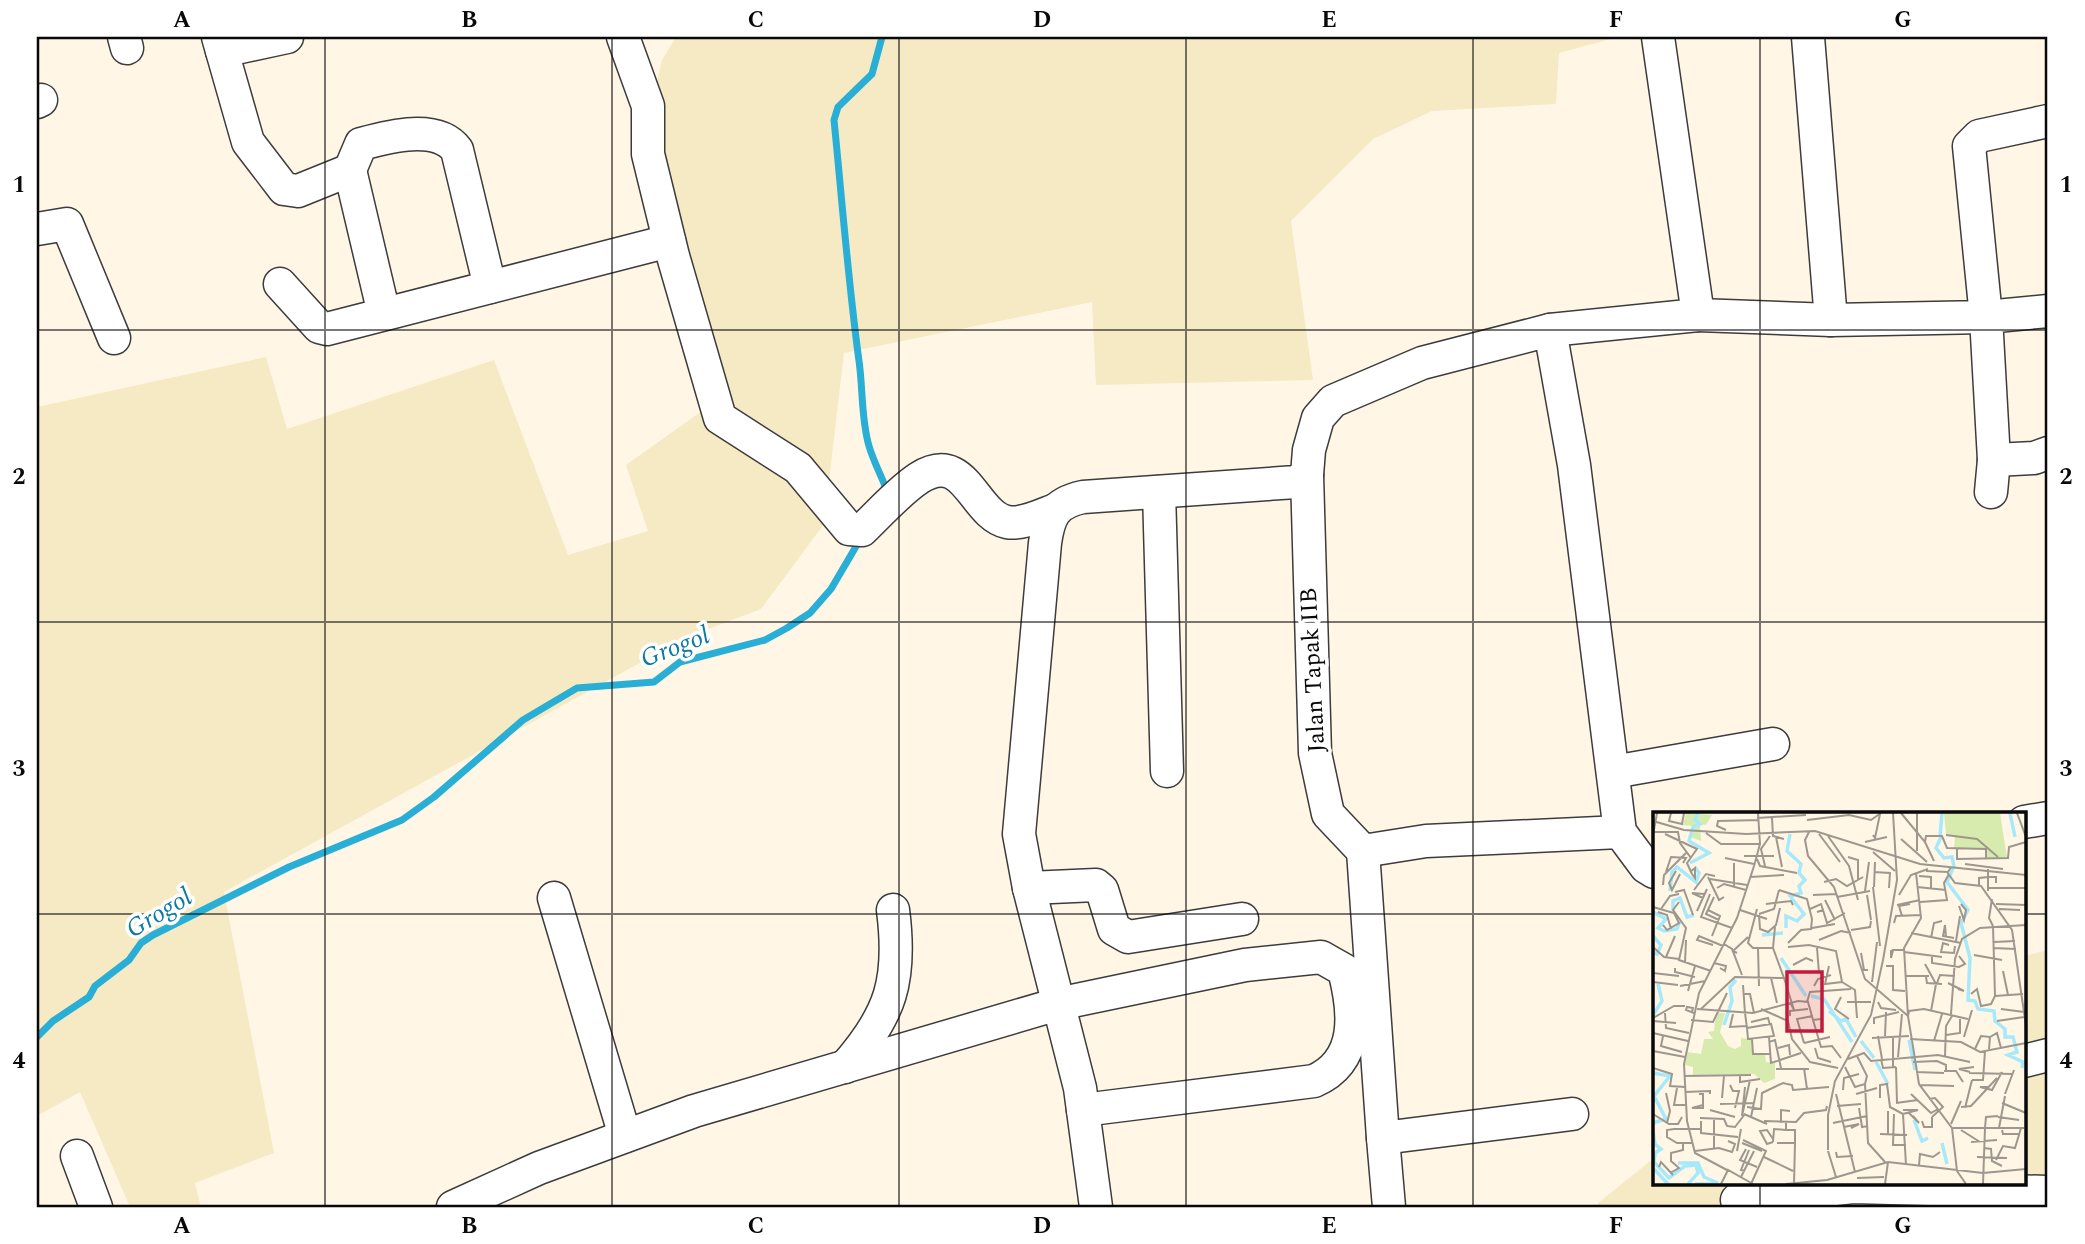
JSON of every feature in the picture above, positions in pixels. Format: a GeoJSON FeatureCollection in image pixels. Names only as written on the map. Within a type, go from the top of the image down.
{"type":"FeatureCollection","features":[{"type":"Feature","properties":{"kind":"street"},"geometry":{"type":"LineString","coordinates":[[287,37],[220,44],[248,142],[285,189],[298,191],[350,170]]}},
{"type":"Feature","properties":{"kind":"street"},"geometry":{"type":"LineString","coordinates":[[623,37],[648,106],[648,154],[669,241],[720,418],[798,468],[849,529],[862,530],[911,485],[937,472],[958,475],[991,513],[1008,522],[1032,519],[1055,510]]}},
{"type":"Feature","properties":{"kind":"street"},"geometry":{"type":"LineString","coordinates":[[1658,37],[1698,315]]}},
{"type":"Feature","properties":{"kind":"street"},"geometry":{"type":"LineString","coordinates":[[1808,37],[1831,320]]}},
{"type":"Feature","properties":{"kind":"street"},"geometry":{"type":"LineString","coordinates":[[1991,492],[1994,460],[1986,317],[1969,146],[1979,136],[2048,121]]}},
{"type":"Feature","properties":{"kind":"street"},"geometry":{"type":"LineString","coordinates":[[384,314],[350,170],[360,144],[407,132],[452,143],[457,150],[490,287]]}},
{"type":"Feature","properties":{"kind":"street"},"geometry":{"type":"LineString","coordinates":[[37,229],[67,224],[114,338]]}},
{"type":"Feature","properties":{"kind":"street"},"geometry":{"type":"LineString","coordinates":[[280,284],[319,327],[327,329],[669,241]]}},
{"type":"Feature","properties":{"kind":"street","name":"Jalan Tapak IIB"},"geometry":{"type":"LineString","coordinates":[[1363,851],[1328,814],[1314,753],[1307,475],[1309,450],[1318,418],[1333,401],[1422,363],[1550,330],[1698,315],[1831,320],[1986,317],[2048,310]]}},
{"type":"Feature","properties":{"kind":"street"},"geometry":{"type":"LineString","coordinates":[[1550,330],[1574,465],[1620,832],[1646,867],[1653,871]]}},
{"type":"Feature","properties":{"kind":"street"},"geometry":{"type":"LineString","coordinates":[[1994,460],[2034,458],[2048,453]]}},
{"type":"Feature","properties":{"kind":"street"},"geometry":{"type":"LineString","coordinates":[[1096,1207],[1083,1111],[1029,888],[1019,834],[1047,527],[1055,510],[1065,500],[1296,482],[1307,475]]}},
{"type":"Feature","properties":{"kind":"street"},"geometry":{"type":"LineString","coordinates":[[1159,492],[1167,771]]}},
{"type":"Feature","properties":{"kind":"street"},"geometry":{"type":"LineString","coordinates":[[1613,772],[1773,744]]}},
{"type":"Feature","properties":{"kind":"street"},"geometry":{"type":"LineString","coordinates":[[2025,822],[2048,818]]}},
{"type":"Feature","properties":{"kind":"street"},"geometry":{"type":"LineString","coordinates":[[1389,1207],[1363,851],[1426,841],[1620,832]]}},
{"type":"Feature","properties":{"kind":"street"},"geometry":{"type":"LineString","coordinates":[[1029,888],[1096,885],[1102,890],[1114,929],[1128,937],[1242,919]]}},
{"type":"Feature","properties":{"kind":"street"},"geometry":{"type":"LineString","coordinates":[[554,898],[625,1136]]}},
{"type":"Feature","properties":{"kind":"street"},"geometry":{"type":"LineString","coordinates":[[845,1067],[872,1036],[893,986],[897,938],[893,910]]}},
{"type":"Feature","properties":{"kind":"street"},"geometry":{"type":"LineString","coordinates":[[453,1207],[539,1168],[694,1111],[1058,1004],[1245,965],[1321,957],[1344,970],[1348,986],[1349,1045],[1340,1065],[1329,1074],[1314,1081],[1083,1111]]}},
{"type":"Feature","properties":{"kind":"street"},"geometry":{"type":"LineString","coordinates":[[2025,1061],[2048,1055]]}},
{"type":"Feature","properties":{"kind":"street"},"geometry":{"type":"LineString","coordinates":[[1383,1138],[1572,1114]]}},
{"type":"Feature","properties":{"kind":"street"},"geometry":{"type":"LineString","coordinates":[[77,1156],[96,1207]]}},
{"type":"Feature","properties":{"kind":"street"},"geometry":{"type":"LineString","coordinates":[[1741,1197],[1853,1185],[2041,1189]]}},
{"type":"Feature","properties":{"kind":"shaded area"},"geometry":{"type":"Polygon","coordinates":[[[676,37],[1618,37],[1559,53],[1556,104],[1432,111],[1373,139],[1291,221],[1313,380],[1096,385],[1092,302],[844,353],[824,524],[761,609],[685,638],[224,892],[274,1153],[195,1183],[201,1207],[130,1207],[80,1092],[37,1116],[37,407],[266,357],[287,429],[494,360],[568,555],[648,531],[626,465],[713,403],[642,144],[662,60],[676,37]]]}},
{"type":"Feature","properties":{"kind":"shaded area"},"geometry":{"type":"Polygon","coordinates":[[[2048,950],[2048,1207],[1598,1207],[1598,1203],[1653,1159],[1653,1184],[2025,1184],[2025,956],[2048,950]]]}},
{"type":"Feature","properties":{"kind":"waterway","name":"Grogol"},"geometry":{"type":"LineString","coordinates":[[882,37],[872,74],[838,107],[834,120],[866,436],[885,486],[883,493]]}},
{"type":"Feature","properties":{"kind":"waterway","name":"Grogol"},"geometry":{"type":"LineString","coordinates":[[37,1037],[53,1021],[89,997],[95,986],[129,960],[141,943],[153,935],[289,867],[402,820],[434,797],[523,720],[577,688],[654,682],[680,662],[765,640],[787,628],[810,613],[831,589],[861,538]]}}]}
